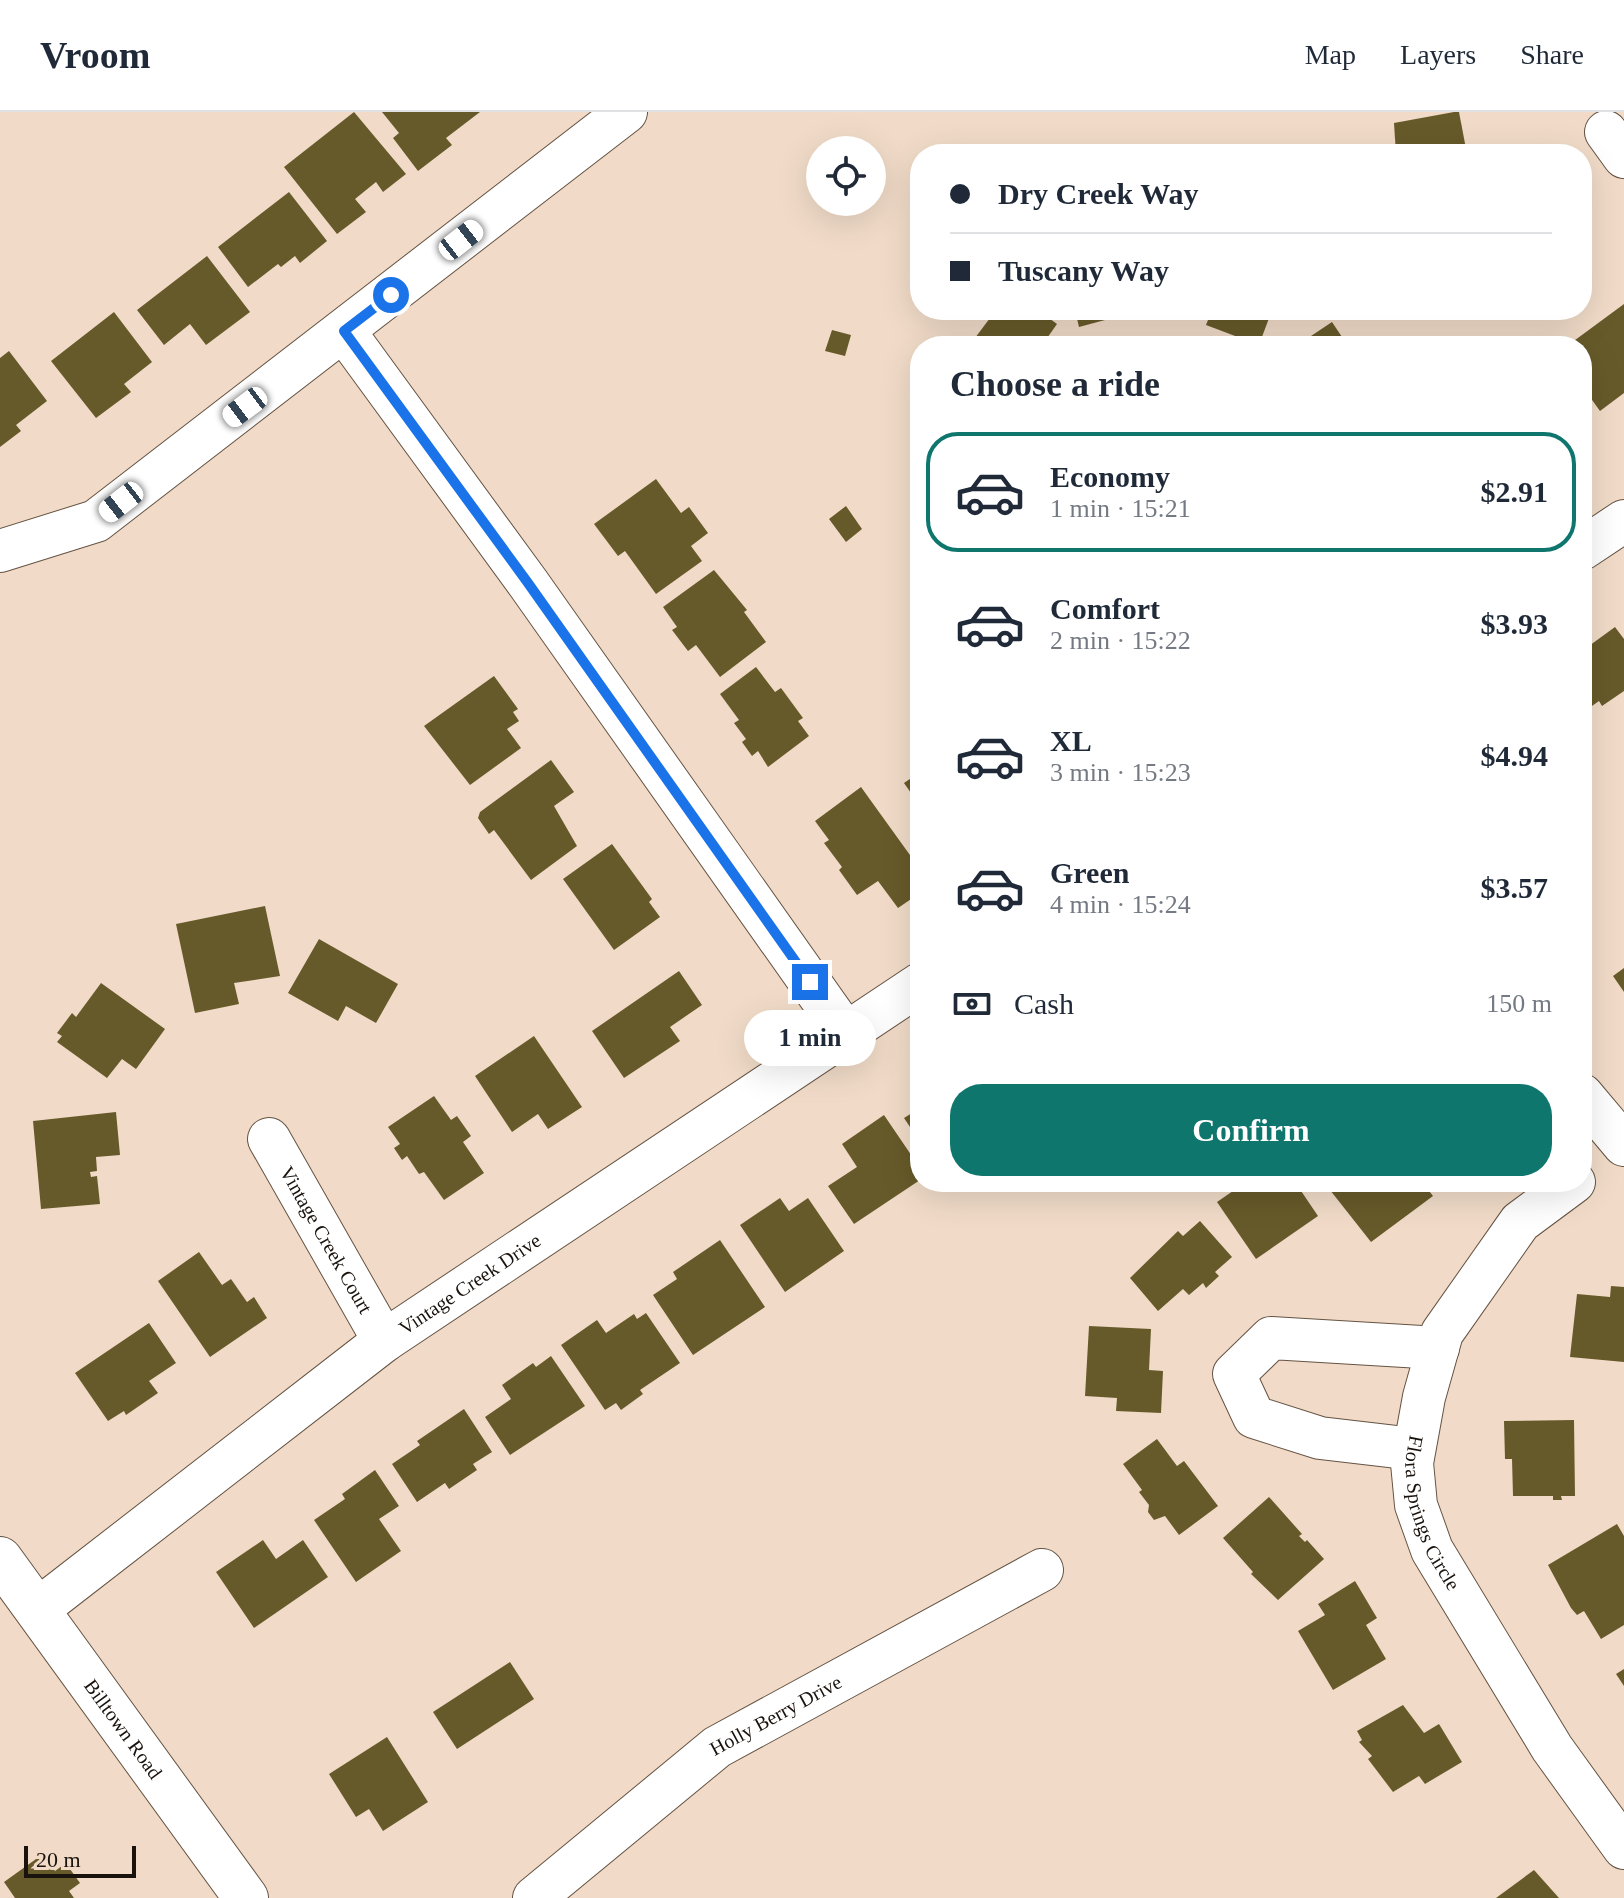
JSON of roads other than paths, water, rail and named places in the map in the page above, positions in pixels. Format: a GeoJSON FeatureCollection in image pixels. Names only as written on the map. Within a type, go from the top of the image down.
{"type":"FeatureCollection","features":[{"type":"Feature","properties":{"kind":"main road","name":"Billtown Road"},"geometry":{"type":"LineString","coordinates":[[0,1559],[246,1898]]}},
{"type":"Feature","properties":{"kind":"street"},"geometry":{"type":"LineString","coordinates":[[0,551],[96,521],[626,112]]}},
{"type":"Feature","properties":{"kind":"street"},"geometry":{"type":"LineString","coordinates":[[344,331],[528,583],[845,1032]]}},
{"type":"Feature","properties":{"kind":"street"},"geometry":{"type":"LineString","coordinates":[[1592,542],[1624,521]]}},
{"type":"Feature","properties":{"kind":"street","name":"Vintage Creek Drive"},"geometry":{"type":"LineString","coordinates":[[37,1610],[384,1341],[910,990]]}},
{"type":"Feature","properties":{"kind":"street"},"geometry":{"type":"LineString","coordinates":[[1592,1107],[1624,1145],[1592,1169]]}},
{"type":"Feature","properties":{"kind":"street","name":"Vintage Creek Court"},"geometry":{"type":"LineString","coordinates":[[269,1139],[384,1341]]}},
{"type":"Feature","properties":{"kind":"street","name":"Flora Springs Circle"},"geometry":{"type":"LineString","coordinates":[[1560,1192],[1520,1222],[1442,1333],[1414,1449],[1412,1463],[1416,1505],[1432,1550],[1552,1748],[1624,1848]]}},
{"type":"Feature","properties":{"kind":"street"},"geometry":{"type":"LineString","coordinates":[[1414,1449],[1320,1438],[1254,1417],[1234,1374],[1271,1338],[1438,1348]]}},
{"type":"Feature","properties":{"kind":"street","name":"Holly Berry Drive"},"geometry":{"type":"LineString","coordinates":[[534,1898],[717,1747],[1042,1570]]}}]}
